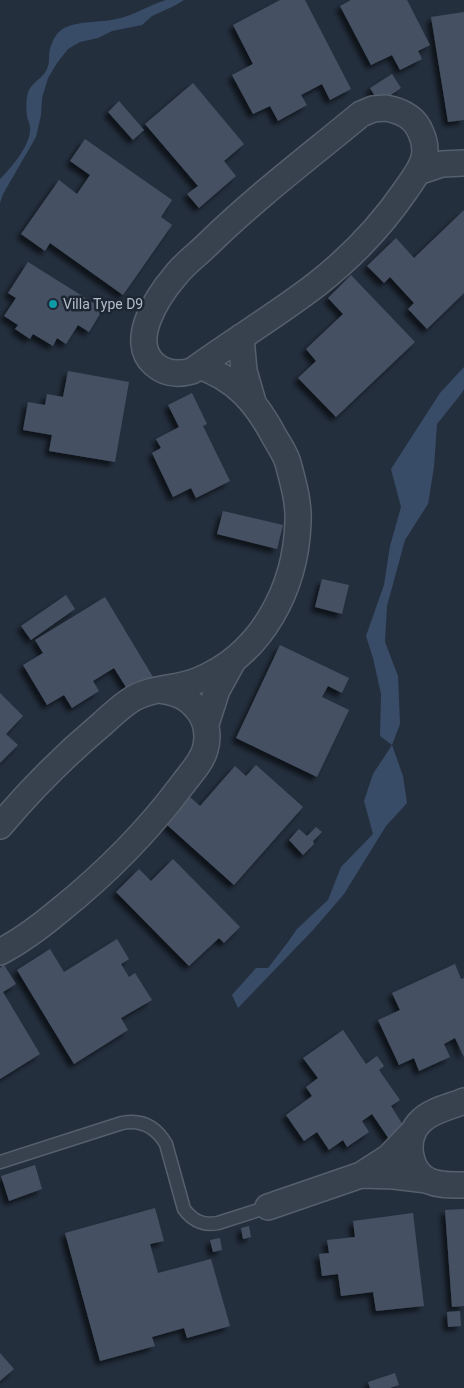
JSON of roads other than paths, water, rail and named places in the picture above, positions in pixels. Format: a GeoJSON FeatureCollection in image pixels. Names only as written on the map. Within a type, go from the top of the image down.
{"type":"FeatureCollection","features":[{"type":"Feature","properties":{"kind":"street"},"geometry":{"type":"LineString","coordinates":[[373,109],[399,110],[419,126],[424,138],[425,151],[423,162],[418,172],[380,223],[347,258],[317,284],[192,371],[182,374],[170,373],[160,369],[152,362],[143,342],[144,330],[153,310],[175,276],[237,216],[361,114],[373,109]]}},
{"type":"Feature","properties":{"kind":"street"},"geometry":{"type":"LineString","coordinates":[[424,138],[464,162]]}},
{"type":"Feature","properties":{"kind":"street"},"geometry":{"type":"LineString","coordinates":[[418,172],[442,164],[464,162]]}},
{"type":"Feature","properties":{"kind":"street"},"geometry":{"type":"LineString","coordinates":[[241,337],[244,372],[254,404]]}},
{"type":"Feature","properties":{"kind":"street"},"geometry":{"type":"LineString","coordinates":[[0,826],[58,764],[94,730],[134,698],[142,694],[199,680],[217,671],[234,659],[257,639],[275,612],[288,583],[296,552],[298,521],[295,489],[286,458],[272,431],[245,394],[229,380],[212,370],[199,366]]}},
{"type":"Feature","properties":{"kind":"street"},"geometry":{"type":"LineString","coordinates":[[0,952],[12,946],[82,893],[144,831],[172,798],[205,751],[207,738],[206,724],[217,690],[234,659]]}},
{"type":"Feature","properties":{"kind":"street"},"geometry":{"type":"LineString","coordinates":[[159,690],[171,691],[183,696],[200,712],[206,724]]}},
{"type":"Feature","properties":{"kind":"street"},"geometry":{"type":"LineString","coordinates":[[268,1207],[361,1175],[389,1157],[423,1119],[430,1114],[464,1101]]}},
{"type":"Feature","properties":{"kind":"street"},"geometry":{"type":"LineString","coordinates":[[412,1133],[410,1150],[412,1159],[418,1171],[427,1180]]}},
{"type":"Feature","properties":{"kind":"street"},"geometry":{"type":"LineString","coordinates":[[361,1175],[427,1180],[439,1185],[464,1184]]}},
{"type":"Feature","properties":{"kind":"lane"},"geometry":{"type":"LineString","coordinates":[[0,1162],[122,1123],[140,1122],[155,1130],[166,1144],[184,1209],[195,1220],[210,1224],[218,1223],[268,1207]]}},
{"type":"Feature","properties":{"kind":"water"},"geometry":{"type":"Polygon","coordinates":[[[166,0],[184,0],[152,16],[142,25],[112,31],[98,38],[80,42],[68,49],[48,78],[42,98],[41,115],[36,137],[3,194],[0,203],[0,179],[19,157],[29,137],[30,127],[26,110],[28,93],[31,87],[47,70],[53,40],[60,31],[72,25],[123,18],[166,0]]]}},
{"type":"Feature","properties":{"kind":"water"},"geometry":{"type":"Polygon","coordinates":[[[464,367],[464,389],[437,424],[434,467],[428,504],[405,540],[387,606],[385,642],[398,676],[400,724],[392,745],[380,736],[381,694],[366,636],[384,585],[390,546],[401,507],[391,469],[440,393],[464,367]]]}},
{"type":"Feature","properties":{"kind":"water"},"geometry":{"type":"Polygon","coordinates":[[[392,745],[403,776],[407,803],[386,826],[344,894],[313,930],[238,1008],[232,995],[256,968],[268,968],[297,929],[328,900],[341,867],[373,834],[364,801],[373,774],[392,745]]]}},
{"type":"Feature","properties":{"kind":"place","name":"Villa Type D9"},"geometry":{"type":"Point","coordinates":[53,304]}}]}
